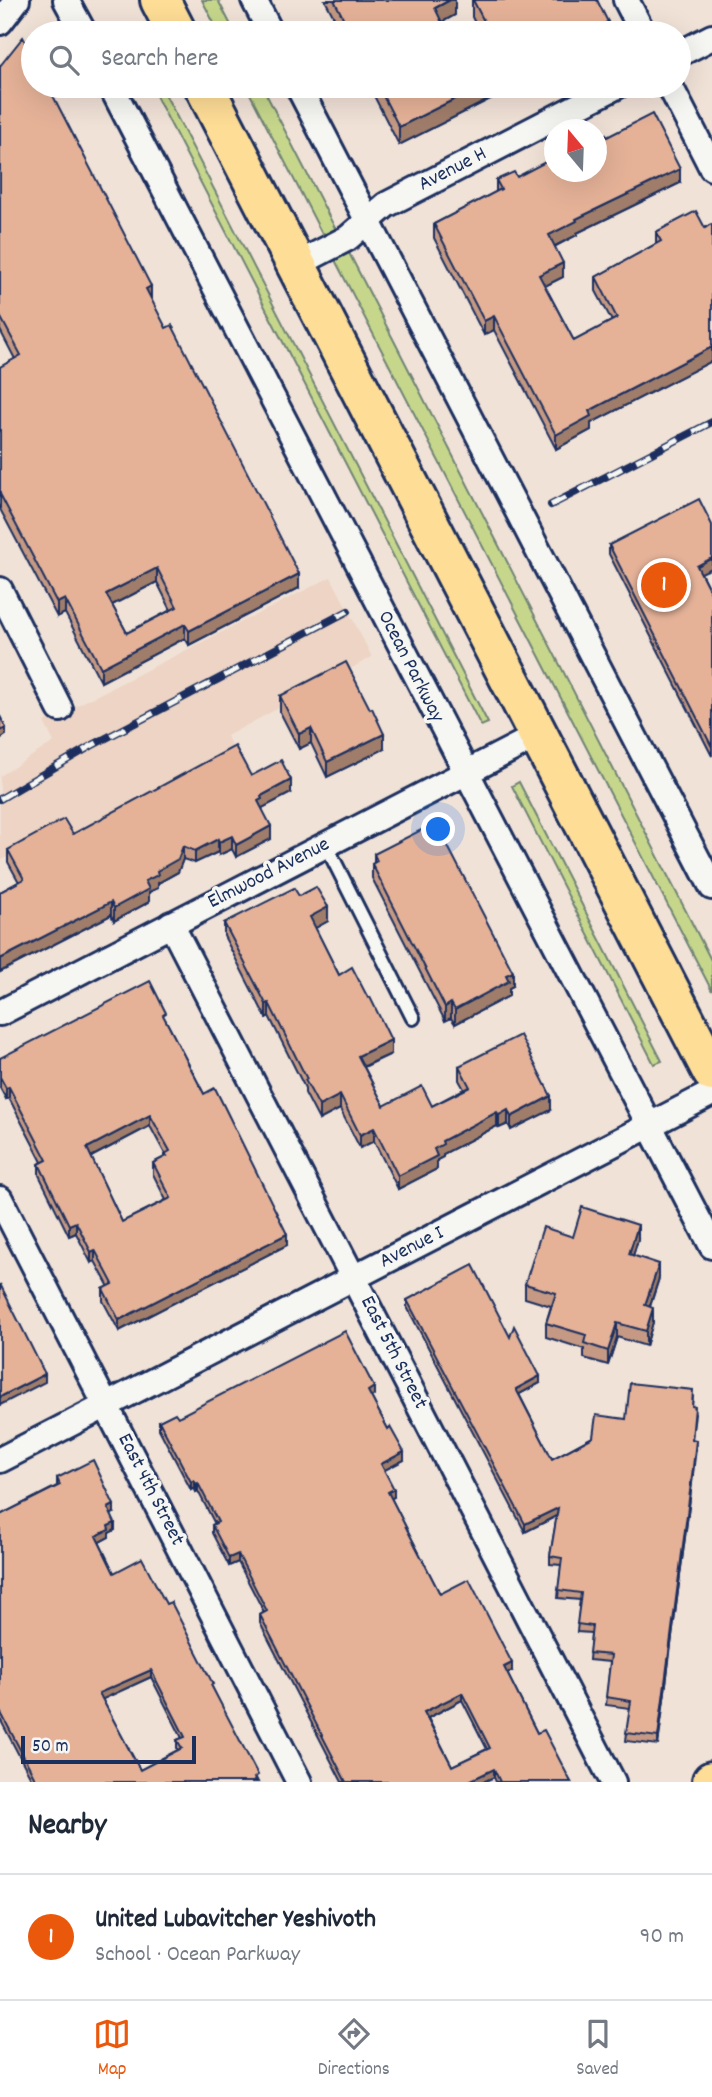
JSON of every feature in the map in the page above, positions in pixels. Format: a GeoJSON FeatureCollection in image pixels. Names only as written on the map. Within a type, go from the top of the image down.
{"type":"FeatureCollection","features":[{"type":"Feature","properties":{"kind":"main road"},"geometry":{"type":"LineString","coordinates":[[160,0],[171,21]]}},
{"type":"Feature","properties":{"kind":"main road"},"geometry":{"type":"LineString","coordinates":[[210,98],[712,1072]]}},
{"type":"Feature","properties":{"kind":"street"},"geometry":{"type":"LineString","coordinates":[[0,22],[17,0]]}},
{"type":"Feature","properties":{"kind":"street"},"geometry":{"type":"LineString","coordinates":[[66,0],[77,21]]}},
{"type":"Feature","properties":{"kind":"street"},"geometry":{"type":"LineString","coordinates":[[254,0],[265,21]]}},
{"type":"Feature","properties":{"kind":"street"},"geometry":{"type":"LineString","coordinates":[[626,0],[637,21]]}},
{"type":"Feature","properties":{"kind":"street"},"geometry":{"type":"LineString","coordinates":[[691,48],[712,37]]}},
{"type":"Feature","properties":{"kind":"street","name":"Ocean Parkway"},"geometry":{"type":"LineString","coordinates":[[117,98],[712,1247]]}},
{"type":"Feature","properties":{"kind":"street"},"geometry":{"type":"LineString","coordinates":[[304,98],[712,887]]}},
{"type":"Feature","properties":{"kind":"street","name":"Avenue H"},"geometry":{"type":"LineString","coordinates":[[296,265],[348,238],[393,201],[594,98]]}},
{"type":"Feature","properties":{"kind":"street"},"geometry":{"type":"LineString","coordinates":[[676,98],[712,168]]}},
{"type":"Feature","properties":{"kind":"street"},"geometry":{"type":"LineString","coordinates":[[0,590],[10,636],[60,709]]}},
{"type":"Feature","properties":{"kind":"street","name":"Elmwood Avenue"},"geometry":{"type":"LineString","coordinates":[[0,1013],[539,735]]}},
{"type":"Feature","properties":{"kind":"street","name":"East 5th Street"},"geometry":{"type":"LineString","coordinates":[[171,924],[613,1782]]}},
{"type":"Feature","properties":{"kind":"street","name":"Avenue I"},"geometry":{"type":"LineString","coordinates":[[0,1460],[712,1093]]}},
{"type":"Feature","properties":{"kind":"street","name":"East 4th Street"},"geometry":{"type":"LineString","coordinates":[[0,1199],[299,1782]]}},
{"type":"Feature","properties":{"kind":"lane"},"geometry":{"type":"LineString","coordinates":[[326,845],[413,1018]]}},
{"type":"Feature","properties":{"kind":"shaded area"},"geometry":{"type":"Polygon","coordinates":[[[331,577],[372,657],[227,736],[234,753],[73,840],[64,827],[0,861],[0,776],[54,742],[44,722],[331,577]]]}},
{"type":"Feature","properties":{"kind":"green space"},"geometry":{"type":"Polygon","coordinates":[[[202,0],[218,0],[229,21],[213,21],[202,0]]]}},
{"type":"Feature","properties":{"kind":"green space"},"geometry":{"type":"Polygon","coordinates":[[[157,98],[167,98],[488,723],[481,726],[157,98]]]}},
{"type":"Feature","properties":{"kind":"green space"},"geometry":{"type":"Polygon","coordinates":[[[252,98],[268,98],[336,230],[327,235],[321,232],[252,98]]]}},
{"type":"Feature","properties":{"kind":"green space"},"geometry":{"type":"Polygon","coordinates":[[[347,249],[712,962],[712,991],[336,262],[336,258],[347,249]]]}},
{"type":"Feature","properties":{"kind":"green space"},"geometry":{"type":"Polygon","coordinates":[[[519,782],[662,1061],[654,1064],[512,786],[519,782]]]}},
{"type":"Feature","properties":{"kind":"building"},"geometry":{"type":"Polygon","coordinates":[[[334,0],[450,0],[435,8],[441,21],[345,21],[334,0]]]}},
{"type":"Feature","properties":{"kind":"building"},"geometry":{"type":"Polygon","coordinates":[[[473,0],[597,0],[608,21],[484,21],[473,0]]]}},
{"type":"Feature","properties":{"kind":"building"},"geometry":{"type":"Polygon","coordinates":[[[21,40],[21,98],[54,98],[151,286],[146,289],[166,328],[172,325],[299,574],[189,631],[185,624],[101,668],[65,599],[57,603],[0,494],[0,367],[21,355],[0,316],[0,66],[21,40]],[[157,568],[106,594],[127,633],[177,607],[157,568]]]}},
{"type":"Feature","properties":{"kind":"building"},"geometry":{"type":"Polygon","coordinates":[[[384,98],[457,98],[399,127],[384,98]]]}},
{"type":"Feature","properties":{"kind":"building"},"geometry":{"type":"Polygon","coordinates":[[[652,114],[680,169],[576,219],[577,221],[549,235],[563,263],[539,275],[574,341],[617,318],[596,277],[661,241],[656,232],[696,211],[705,228],[712,225],[712,347],[589,411],[591,416],[556,435],[494,316],[484,321],[434,224],[501,189],[496,180],[514,172],[517,177],[544,163],[544,182],[607,182],[607,137],[652,114]]]}},
{"type":"Feature","properties":{"kind":"building"},"geometry":{"type":"Polygon","coordinates":[[[699,499],[712,525],[712,558],[697,566],[712,595],[712,747],[609,545],[699,499]]]}},
{"type":"Feature","properties":{"kind":"building"},"geometry":{"type":"Polygon","coordinates":[[[346,662],[384,734],[327,762],[311,728],[299,734],[280,696],[346,662]]]}},
{"type":"Feature","properties":{"kind":"building"},"geometry":{"type":"Polygon","coordinates":[[[0,716],[6,728],[0,731],[0,716]]]}},
{"type":"Feature","properties":{"kind":"building"},"geometry":{"type":"Polygon","coordinates":[[[235,746],[251,776],[281,760],[291,780],[261,796],[262,799],[258,801],[271,826],[236,845],[232,836],[219,842],[218,839],[195,851],[183,846],[178,859],[157,871],[158,875],[145,881],[149,889],[114,908],[111,902],[0,959],[0,892],[24,879],[8,850],[64,819],[73,834],[235,746]]]}},
{"type":"Feature","properties":{"kind":"building"},"geometry":{"type":"Polygon","coordinates":[[[429,826],[432,832],[439,829],[513,972],[506,975],[509,981],[455,1010],[451,1003],[445,1007],[372,864],[377,861],[374,854],[429,826]]]}},
{"type":"Feature","properties":{"kind":"building"},"geometry":{"type":"Polygon","coordinates":[[[316,887],[328,907],[310,917],[339,975],[352,967],[391,1040],[358,1056],[384,1106],[422,1086],[432,1106],[470,1087],[459,1066],[520,1035],[551,1096],[511,1117],[508,1110],[499,1115],[497,1112],[442,1141],[443,1144],[434,1149],[437,1156],[398,1176],[374,1128],[360,1135],[340,1095],[319,1106],[269,1003],[266,1004],[224,923],[294,888],[299,896],[316,887]]]}},
{"type":"Feature","properties":{"kind":"building"},"geometry":{"type":"Polygon","coordinates":[[[150,981],[166,1013],[163,1015],[204,1094],[215,1088],[287,1234],[119,1320],[103,1289],[113,1284],[95,1250],[91,1252],[76,1222],[69,1225],[39,1164],[47,1160],[9,1087],[6,1088],[0,1077],[0,1058],[150,981]],[[150,1115],[87,1148],[122,1222],[171,1198],[153,1163],[167,1156],[165,1154],[170,1151],[150,1115]]]}},
{"type":"Feature","properties":{"kind":"building"},"geometry":{"type":"Polygon","coordinates":[[[582,1207],[638,1225],[629,1254],[659,1264],[645,1305],[653,1308],[646,1331],[617,1323],[608,1351],[584,1343],[586,1335],[546,1323],[556,1293],[525,1284],[543,1227],[573,1237],[582,1207]]]}},
{"type":"Feature","properties":{"kind":"building"},"geometry":{"type":"Polygon","coordinates":[[[473,1265],[510,1337],[514,1326],[540,1376],[516,1389],[552,1459],[593,1437],[596,1415],[626,1419],[630,1383],[693,1390],[692,1406],[695,1407],[692,1439],[696,1440],[658,1737],[626,1733],[631,1701],[606,1697],[611,1655],[589,1653],[592,1626],[577,1624],[581,1593],[558,1590],[562,1558],[550,1556],[558,1508],[525,1524],[407,1300],[473,1265]]]}},
{"type":"Feature","properties":{"kind":"building"},"geometry":{"type":"Polygon","coordinates":[[[0,1284],[45,1374],[0,1397],[0,1284]]]}},
{"type":"Feature","properties":{"kind":"building"},"geometry":{"type":"Polygon","coordinates":[[[345,1331],[374,1387],[368,1391],[404,1452],[381,1464],[394,1489],[388,1492],[440,1594],[469,1579],[512,1663],[504,1667],[537,1733],[544,1730],[571,1782],[500,1782],[494,1769],[467,1782],[346,1782],[260,1615],[267,1611],[238,1554],[229,1558],[212,1525],[218,1522],[198,1483],[194,1480],[191,1482],[159,1421],[175,1413],[178,1417],[345,1331]],[[462,1693],[424,1712],[452,1766],[490,1748],[462,1693]]]}},
{"type":"Feature","properties":{"kind":"building"},"geometry":{"type":"Polygon","coordinates":[[[93,1460],[114,1505],[108,1508],[115,1523],[108,1526],[109,1530],[96,1536],[114,1573],[142,1558],[166,1604],[171,1602],[213,1684],[211,1685],[258,1775],[254,1778],[256,1782],[37,1782],[0,1711],[0,1515],[60,1485],[57,1478],[93,1460]],[[151,1670],[99,1693],[140,1770],[182,1748],[177,1740],[185,1737],[151,1670]]]}},
{"type":"Feature","properties":{"kind":"railway"},"geometry":{"type":"LineString","coordinates":[[551,505],[712,422]]}},
{"type":"Feature","properties":{"kind":"railway"},"geometry":{"type":"LineString","coordinates":[[0,799],[91,746],[348,611]]}},
{"type":"Feature","properties":{"kind":"place","name":"United Lubavitcher Yeshivoth"},"geometry":{"type":"Point","coordinates":[664,585]}}]}
